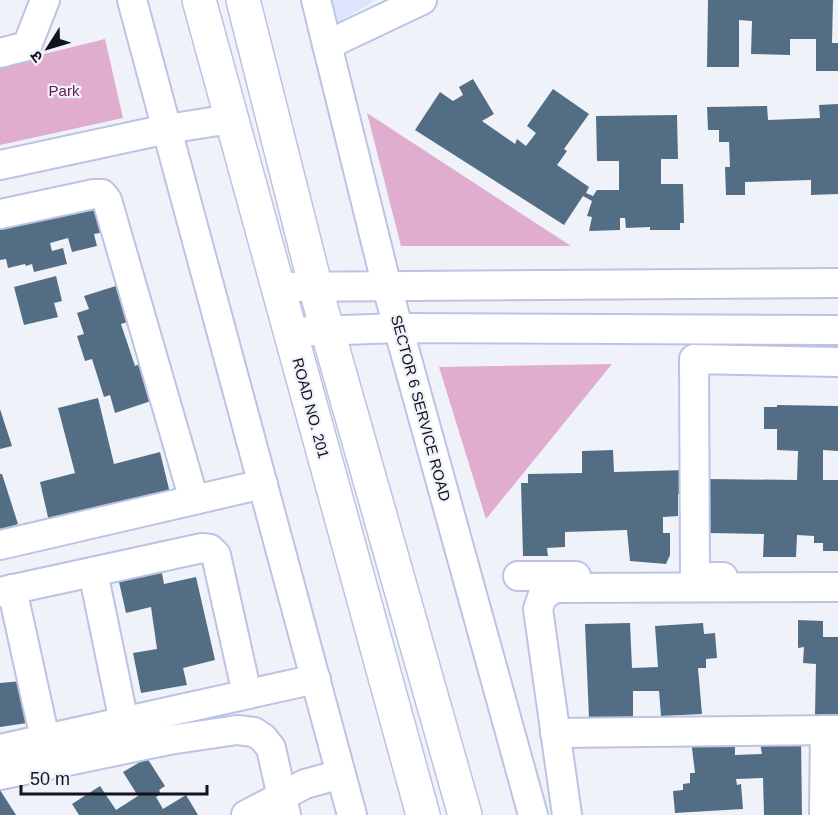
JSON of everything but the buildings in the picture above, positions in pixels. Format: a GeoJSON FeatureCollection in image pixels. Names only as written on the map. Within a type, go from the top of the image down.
{"type":"FeatureCollection","features":[{"type":"Feature","properties":{"kind":"main road","name":"ROAD NO. 201"},"geometry":{"type":"LineString","coordinates":[[199,0],[423,815]]}},
{"type":"Feature","properties":{"kind":"main road"},"geometry":{"type":"LineString","coordinates":[[243,0],[315,287],[465,815]]}},
{"type":"Feature","properties":{"kind":"street"},"geometry":{"type":"LineString","coordinates":[[0,53],[27,46],[45,0]]}},
{"type":"Feature","properties":{"kind":"street"},"geometry":{"type":"LineString","coordinates":[[132,0],[352,815]]}},
{"type":"Feature","properties":{"kind":"street","name":"SECTOR 6 SERVICE ROAD"},"geometry":{"type":"LineString","coordinates":[[315,0],[387,287],[533,815]]}},
{"type":"Feature","properties":{"kind":"street"},"geometry":{"type":"LineString","coordinates":[[327,45],[422,0]]}},
{"type":"Feature","properties":{"kind":"street"},"geometry":{"type":"LineString","coordinates":[[0,165],[167,129],[231,119]]}},
{"type":"Feature","properties":{"kind":"street"},"geometry":{"type":"LineString","coordinates":[[0,214],[94,194],[102,195],[107,200],[194,500]]}},
{"type":"Feature","properties":{"kind":"street"},"geometry":{"type":"LineString","coordinates":[[277,287],[838,283]]}},
{"type":"Feature","properties":{"kind":"street"},"geometry":{"type":"LineString","coordinates":[[289,332],[399,328],[838,330]]}},
{"type":"Feature","properties":{"kind":"street"},"geometry":{"type":"LineString","coordinates":[[695,577],[694,359],[838,362]]}},
{"type":"Feature","properties":{"kind":"street"},"geometry":{"type":"LineString","coordinates":[[0,545],[263,484]]}},
{"type":"Feature","properties":{"kind":"street"},"geometry":{"type":"LineString","coordinates":[[45,739],[6,591],[202,548],[210,549],[216,555],[248,694]]}},
{"type":"Feature","properties":{"kind":"street"},"geometry":{"type":"LineString","coordinates":[[93,572],[124,722]]}},
{"type":"Feature","properties":{"kind":"street"},"geometry":{"type":"LineString","coordinates":[[518,576],[695,577],[838,574]]}},
{"type":"Feature","properties":{"kind":"street"},"geometry":{"type":"LineString","coordinates":[[567,815],[538,609],[542,597],[554,588],[838,587]]}},
{"type":"Feature","properties":{"kind":"street"},"geometry":{"type":"LineString","coordinates":[[0,749],[316,679]]}},
{"type":"Feature","properties":{"kind":"street"},"geometry":{"type":"LineString","coordinates":[[0,775],[169,740],[237,730],[254,732],[271,748],[284,805]]}},
{"type":"Feature","properties":{"kind":"street"},"geometry":{"type":"LineString","coordinates":[[555,733],[831,730],[824,815]]}},
{"type":"Feature","properties":{"kind":"street"},"geometry":{"type":"LineString","coordinates":[[246,815],[284,805],[305,784],[341,774]]}},
{"type":"Feature","properties":{"kind":"shaded area"},"geometry":{"type":"Polygon","coordinates":[[[331,0],[376,0],[338,22],[331,0]]]}},
{"type":"Feature","properties":{"kind":"green space","name":"Park"},"geometry":{"type":"Polygon","coordinates":[[[105,39],[123,118],[0,145],[0,65],[105,39]]]}},
{"type":"Feature","properties":{"kind":"green space"},"geometry":{"type":"Polygon","coordinates":[[[367,113],[571,246],[401,246],[367,113]]]}},
{"type":"Feature","properties":{"kind":"green space"},"geometry":{"type":"Polygon","coordinates":[[[612,364],[486,519],[439,367],[612,364]]]}}]}
